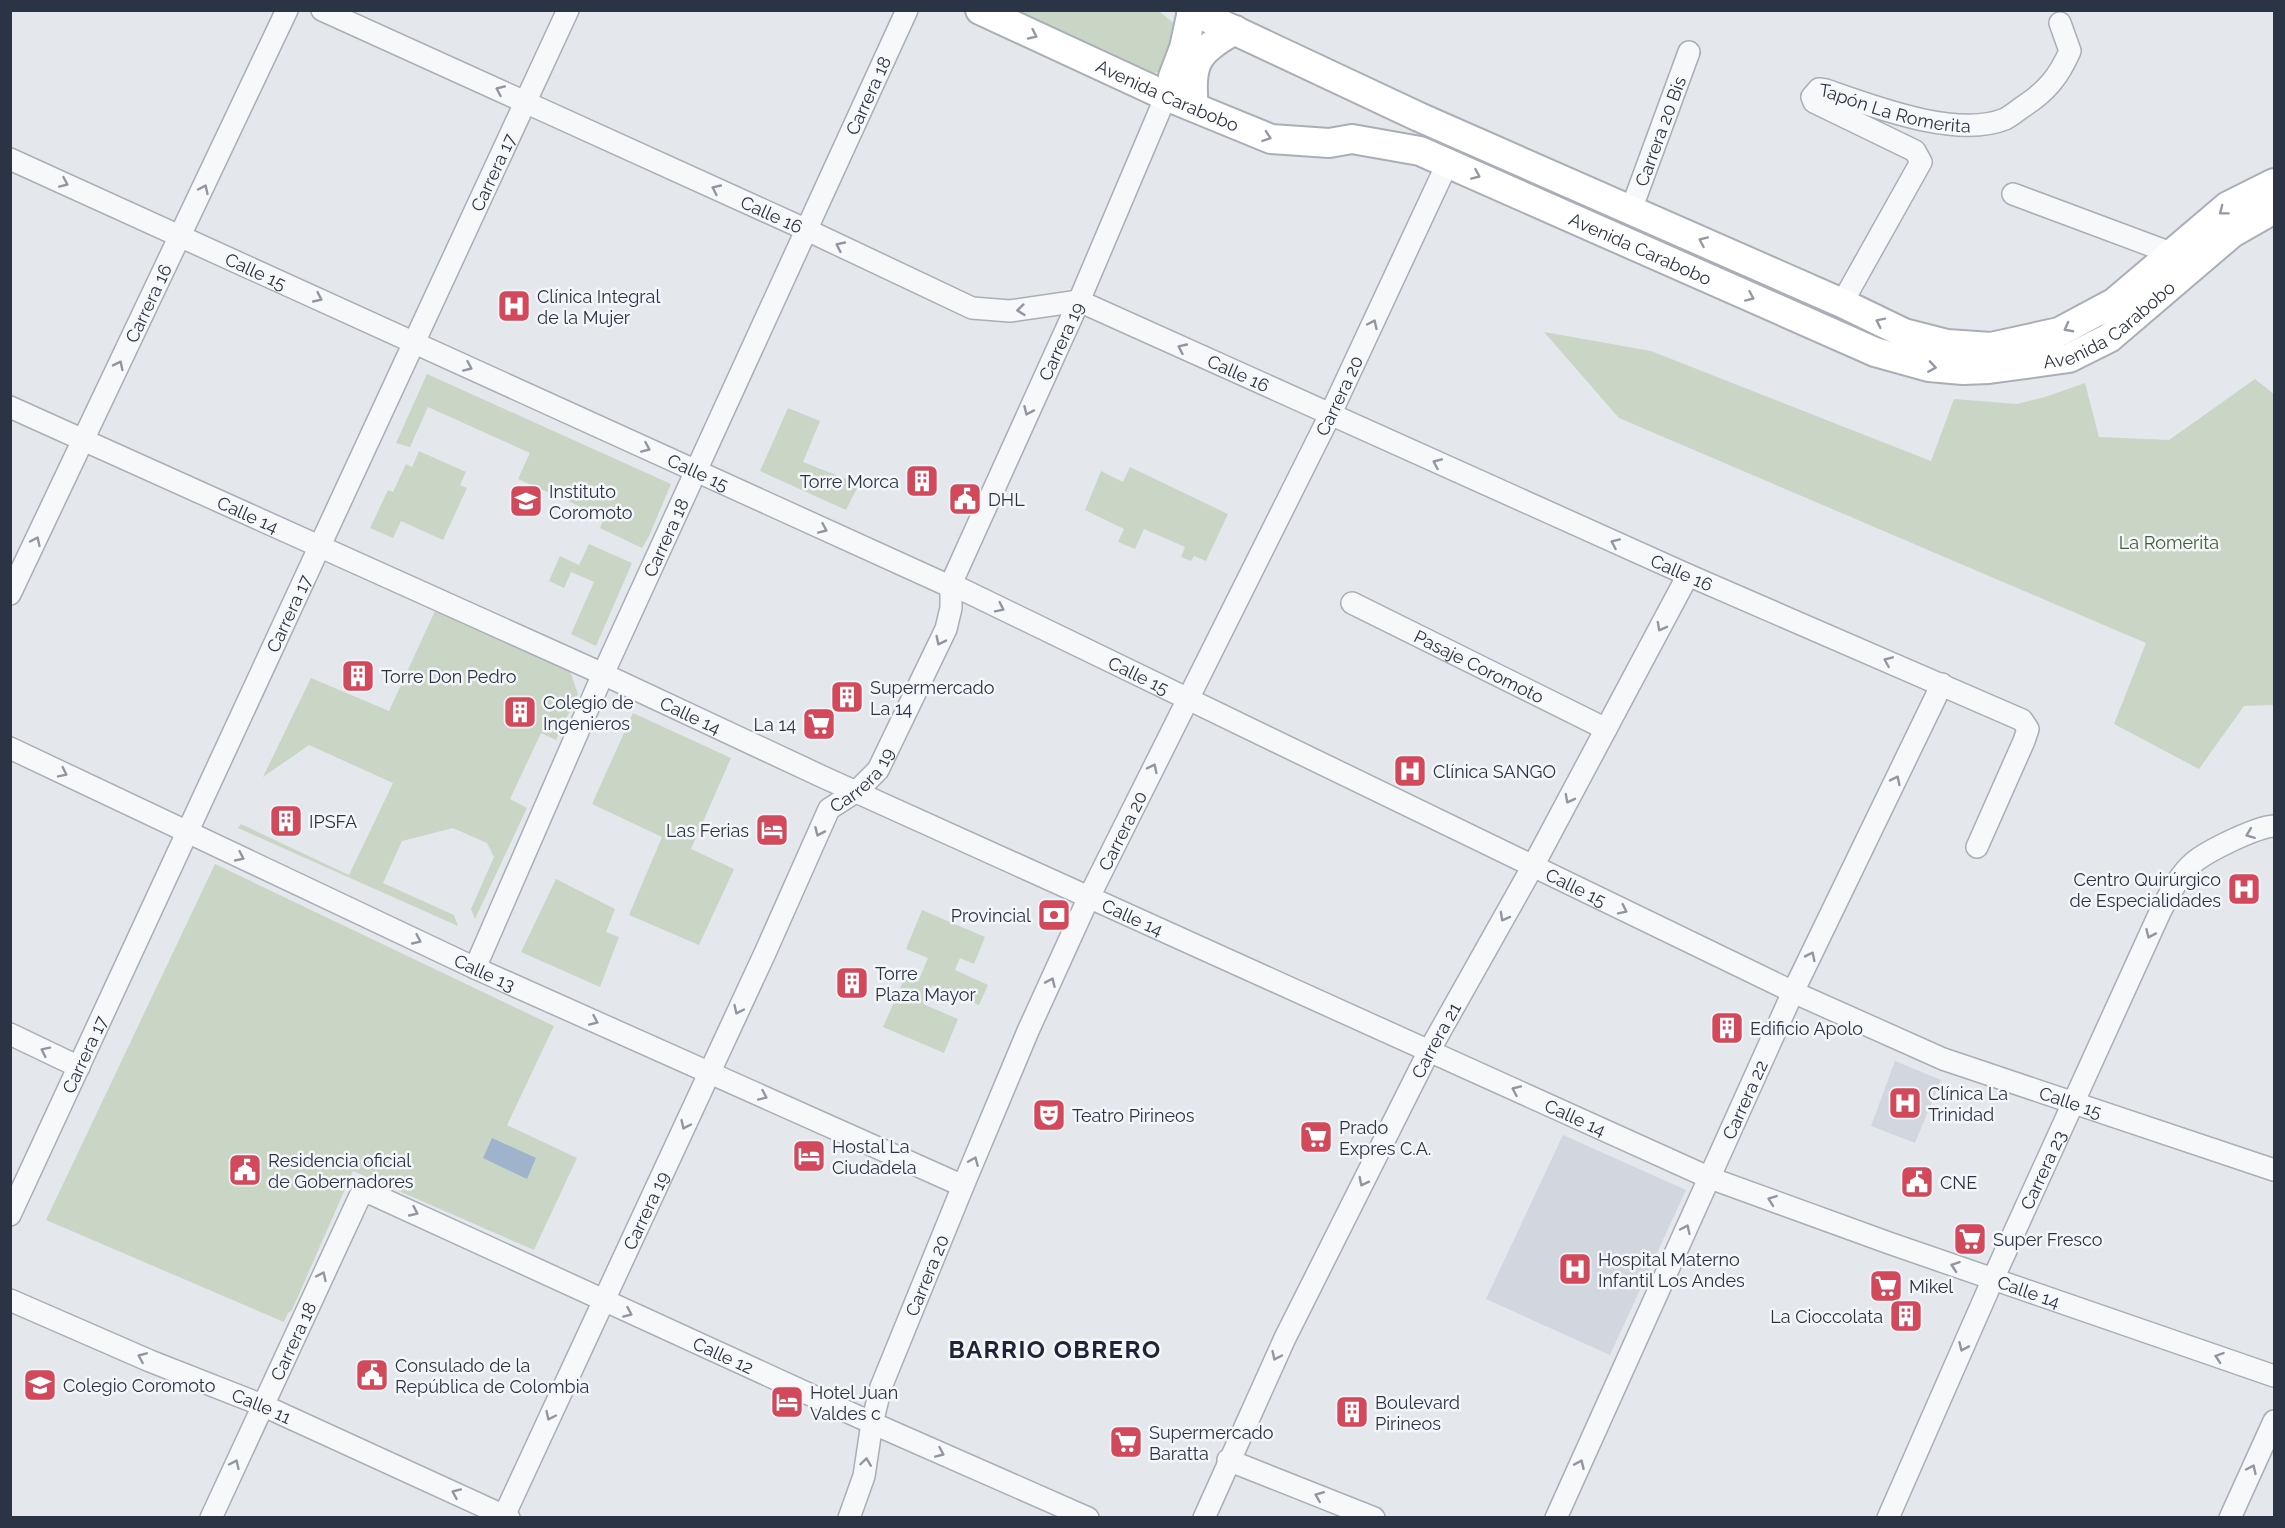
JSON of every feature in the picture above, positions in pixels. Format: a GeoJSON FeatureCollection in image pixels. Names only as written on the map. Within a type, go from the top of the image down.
{"type":"FeatureCollection","features":[{"type":"Feature","properties":{"kind":"main road","name":"Avenida Carabobo"},"geometry":{"type":"LineString","coordinates":[[980,10],[1166,96],[1271,139],[1329,143],[1352,139],[1420,151],[1875,352],[1929,367],[1963,370],[1989,369],[2069,358],[2109,338],[2232,233],[2274,209]]}},
{"type":"Feature","properties":{"kind":"main road","name":"Avenida Carabobo"},"geometry":{"type":"LineString","coordinates":[[1191,11],[1419,117],[1842,303],[1904,333],[1947,344],[1991,347],[2059,332],[2115,302],[2229,206],[2274,183]]}},
{"type":"Feature","properties":{"kind":"main road"},"geometry":{"type":"LineString","coordinates":[[1166,96],[1184,48],[1191,11]]}},
{"type":"Feature","properties":{"kind":"main road"},"geometry":{"type":"LineString","coordinates":[[1194,107],[1191,80],[1197,60],[1208,46],[1236,30]]}},
{"type":"Feature","properties":{"kind":"street","name":"Carrera 16"},"geometry":{"type":"LineString","coordinates":[[10,594],[182,236],[287,10]]}},
{"type":"Feature","properties":{"kind":"street","name":"Calle 16"},"geometry":{"type":"LineString","coordinates":[[322,10],[807,230],[972,308],[1010,312],[1079,301],[1330,416],[2022,720],[2028,729],[1977,847]]}},
{"type":"Feature","properties":{"kind":"street","name":"Carrera 17"},"geometry":{"type":"LineString","coordinates":[[10,1215],[568,10]]}},
{"type":"Feature","properties":{"kind":"street","name":"Carrera 18"},"geometry":{"type":"LineString","coordinates":[[475,968],[603,674],[907,10]]}},
{"type":"Feature","properties":{"kind":"street","name":"Tapón La Romerita"},"geometry":{"type":"LineString","coordinates":[[1842,303],[1921,162],[1915,150],[1814,102],[1812,97],[1814,92],[1819,89],[1826,90],[1881,109],[1948,124],[1977,125],[2004,119],[2039,96],[2060,73],[2070,51],[2060,23]]}},
{"type":"Feature","properties":{"kind":"street","name":"Carrera 20 Bis"},"geometry":{"type":"LineString","coordinates":[[1631,210],[1689,52]]}},
{"type":"Feature","properties":{"kind":"street","name":"Carrera 19"},"geometry":{"type":"LineString","coordinates":[[506,1517],[830,808],[856,791],[878,770],[946,629],[951,608],[951,584],[1079,301],[1166,96]]}},
{"type":"Feature","properties":{"kind":"street","name":"Calle 15"},"geometry":{"type":"LineString","coordinates":[[10,159],[947,585],[951,584],[1793,992],[1943,1059],[2274,1170]]}},
{"type":"Feature","properties":{"kind":"street","name":"Carrera 20"},"geometry":{"type":"LineString","coordinates":[[849,1518],[864,1476],[872,1423],[882,1387],[1028,1032],[1089,897],[1330,416],[1448,162]]}},
{"type":"Feature","properties":{"kind":"street"},"geometry":{"type":"LineString","coordinates":[[2013,194],[2171,253]]}},
{"type":"Feature","properties":{"kind":"street","name":"Calle 14"},"geometry":{"type":"LineString","coordinates":[[10,407],[1710,1178],[2274,1376]]}},
{"type":"Feature","properties":{"kind":"street","name":"Carrera 21"},"geometry":{"type":"LineString","coordinates":[[1204,1518],[1228,1460],[1285,1338],[1429,1051],[1533,866],[1688,575]]}},
{"type":"Feature","properties":{"kind":"street","name":"Pasaje Coromoto"},"geometry":{"type":"LineString","coordinates":[[1353,603],[1606,729]]}},
{"type":"Feature","properties":{"kind":"street","name":"Carrera 22"},"geometry":{"type":"LineString","coordinates":[[1556,1518],[1793,992],[1942,684]]}},
{"type":"Feature","properties":{"kind":"street","name":"Calle 13"},"geometry":{"type":"LineString","coordinates":[[10,748],[475,968],[963,1186]]}},
{"type":"Feature","properties":{"kind":"street","name":"Carrera 23"},"geometry":{"type":"LineString","coordinates":[[1888,1518],[1993,1279],[2161,910],[2176,884],[2193,863],[2225,844],[2274,826]]}},
{"type":"Feature","properties":{"kind":"street"},"geometry":{"type":"LineString","coordinates":[[10,1034],[79,1067]]}},
{"type":"Feature","properties":{"kind":"street","name":"Calle 12"},"geometry":{"type":"LineString","coordinates":[[360,1196],[370,1193],[390,1201],[603,1302],[1088,1518]]}},
{"type":"Feature","properties":{"kind":"street","name":"Carrera 18"},"geometry":{"type":"LineString","coordinates":[[211,1518],[360,1196]]}},
{"type":"Feature","properties":{"kind":"street","name":"Calle 11"},"geometry":{"type":"LineString","coordinates":[[10,1300],[150,1361],[262,1406],[506,1517]]}},
{"type":"Feature","properties":{"kind":"street"},"geometry":{"type":"LineString","coordinates":[[2230,1518],[2274,1421]]}},
{"type":"Feature","properties":{"kind":"street"},"geometry":{"type":"LineString","coordinates":[[1228,1460],[1374,1518]]}},
{"type":"Feature","properties":{"kind":"shaded area","name":"Clínica La Trinidad"},"geometry":{"type":"Polygon","coordinates":[[[1895,1061],[1941,1080],[1915,1143],[1871,1126],[1895,1061]]]}},
{"type":"Feature","properties":{"kind":"shaded area","name":"Hospital Materno Infantil Los Andes"},"geometry":{"type":"Polygon","coordinates":[[[1563,1135],[1686,1190],[1610,1355],[1486,1299],[1563,1135]]]}},
{"type":"Feature","properties":{"kind":"green space"},"geometry":{"type":"Polygon","coordinates":[[[1014,11],[1159,11],[1176,25],[1178,30],[1161,71],[1155,73],[1143,70],[1014,11]]]}},
{"type":"Feature","properties":{"kind":"green space","name":"La Romerita"},"geometry":{"type":"Polygon","coordinates":[[[1544,332],[1651,351],[1931,461],[1954,399],[2017,404],[2085,383],[2099,437],[2169,440],[2255,379],[2274,394],[2274,705],[2244,706],[2199,769],[2114,724],[2146,643],[1619,418],[1544,332]]]}},
{"type":"Feature","properties":{"kind":"green space"},"geometry":{"type":"Polygon","coordinates":[[[427,374],[671,484],[642,548],[600,528],[604,517],[518,479],[530,453],[428,407],[410,447],[396,443],[427,374]]]}},
{"type":"Feature","properties":{"kind":"green space"},"geometry":{"type":"Polygon","coordinates":[[[788,408],[820,421],[803,462],[859,484],[846,510],[760,471],[788,408]]]}},
{"type":"Feature","properties":{"kind":"green space"},"geometry":{"type":"Polygon","coordinates":[[[419,451],[466,472],[460,485],[467,488],[443,540],[401,521],[393,538],[370,528],[388,490],[393,492],[406,464],[412,467],[419,451]]]}},
{"type":"Feature","properties":{"kind":"green space"},"geometry":{"type":"Polygon","coordinates":[[[1130,467],[1228,514],[1206,561],[1194,556],[1191,561],[1181,557],[1185,547],[1144,529],[1135,549],[1118,542],[1124,529],[1085,510],[1101,471],[1123,482],[1130,467]]]}},
{"type":"Feature","properties":{"kind":"green space"},"geometry":{"type":"Polygon","coordinates":[[[589,544],[632,563],[596,646],[571,634],[594,582],[571,572],[564,588],[549,581],[560,556],[579,565],[589,544]]]}},
{"type":"Feature","properties":{"kind":"green space"},"geometry":{"type":"Polygon","coordinates":[[[435,611],[570,671],[578,694],[556,740],[541,733],[510,799],[527,808],[475,919],[471,909],[494,857],[487,843],[453,828],[402,841],[383,883],[454,915],[458,926],[238,828],[241,824],[349,875],[393,783],[309,745],[263,777],[311,678],[389,711],[435,611]]]}},
{"type":"Feature","properties":{"kind":"green space"},"geometry":{"type":"Polygon","coordinates":[[[633,713],[731,758],[691,849],[734,869],[699,945],[629,915],[662,837],[592,804],[633,713]]]}},
{"type":"Feature","properties":{"kind":"green space"},"geometry":{"type":"Polygon","coordinates":[[[215,864],[554,1026],[507,1125],[577,1158],[534,1250],[353,1171],[292,1310],[284,1322],[46,1220],[215,864]]]}},
{"type":"Feature","properties":{"kind":"green space"},"geometry":{"type":"Polygon","coordinates":[[[556,879],[615,909],[606,932],[619,937],[600,987],[521,952],[556,879]]]}},
{"type":"Feature","properties":{"kind":"green space"},"geometry":{"type":"Polygon","coordinates":[[[922,910],[985,937],[974,964],[960,958],[955,970],[988,985],[979,1005],[932,985],[923,1004],[958,1019],[944,1053],[883,1027],[905,977],[918,982],[928,958],[906,949],[922,910]]]}},
{"type":"Feature","properties":{"kind":"water"},"geometry":{"type":"Polygon","coordinates":[[[492,1138],[536,1158],[527,1179],[483,1158],[492,1138]]]}},
{"type":"Feature","properties":{"kind":"place","name":"Clínica Integral de la Mujer"},"geometry":{"type":"Point","coordinates":[514,306]}},
{"type":"Feature","properties":{"kind":"place","name":"Torre Morca"},"geometry":{"type":"Point","coordinates":[922,481]}},
{"type":"Feature","properties":{"kind":"place","name":"DHL"},"geometry":{"type":"Point","coordinates":[965,499]}},
{"type":"Feature","properties":{"kind":"place","name":"Instituto Coromoto"},"geometry":{"type":"Point","coordinates":[526,501]}},
{"type":"Feature","properties":{"kind":"place","name":"Torre Don Pedro"},"geometry":{"type":"Point","coordinates":[358,676]}},
{"type":"Feature","properties":{"kind":"place","name":"Supermercado La 14"},"geometry":{"type":"Point","coordinates":[847,697]}},
{"type":"Feature","properties":{"kind":"place","name":"Colegio de Ingenieros"},"geometry":{"type":"Point","coordinates":[520,712]}},
{"type":"Feature","properties":{"kind":"place","name":"La 14"},"geometry":{"type":"Point","coordinates":[819,724]}},
{"type":"Feature","properties":{"kind":"place","name":"Clínica SANGO"},"geometry":{"type":"Point","coordinates":[1410,771]}},
{"type":"Feature","properties":{"kind":"place","name":"IPSFA"},"geometry":{"type":"Point","coordinates":[286,821]}},
{"type":"Feature","properties":{"kind":"place","name":"Las Ferias"},"geometry":{"type":"Point","coordinates":[772,830]}},
{"type":"Feature","properties":{"kind":"place","name":"Centro Quirúrgico de Especialidades"},"geometry":{"type":"Point","coordinates":[2244,889]}},
{"type":"Feature","properties":{"kind":"place","name":"Provincial"},"geometry":{"type":"Point","coordinates":[1054,915]}},
{"type":"Feature","properties":{"kind":"place","name":"Torre Plaza Mayor"},"geometry":{"type":"Point","coordinates":[852,983]}},
{"type":"Feature","properties":{"kind":"place","name":"Edificio Apolo"},"geometry":{"type":"Point","coordinates":[1727,1028]}},
{"type":"Feature","properties":{"kind":"place","name":"Clínica La Trinidad"},"geometry":{"type":"Point","coordinates":[1905,1103]}},
{"type":"Feature","properties":{"kind":"place","name":"Teatro Pirineos"},"geometry":{"type":"Point","coordinates":[1049,1115]}},
{"type":"Feature","properties":{"kind":"place","name":"Prado Expres C.A."},"geometry":{"type":"Point","coordinates":[1316,1137]}},
{"type":"Feature","properties":{"kind":"place","name":"Hostal La Ciudadela"},"geometry":{"type":"Point","coordinates":[809,1156]}},
{"type":"Feature","properties":{"kind":"place","name":"Residencia oficial de Gobernadores"},"geometry":{"type":"Point","coordinates":[245,1170]}},
{"type":"Feature","properties":{"kind":"place","name":"CNE"},"geometry":{"type":"Point","coordinates":[1917,1182]}},
{"type":"Feature","properties":{"kind":"place","name":"Super Fresco"},"geometry":{"type":"Point","coordinates":[1970,1239]}},
{"type":"Feature","properties":{"kind":"place","name":"Hospital Materno Infantil Los Andes"},"geometry":{"type":"Point","coordinates":[1575,1269]}},
{"type":"Feature","properties":{"kind":"place","name":"Mikel"},"geometry":{"type":"Point","coordinates":[1886,1286]}},
{"type":"Feature","properties":{"kind":"place","name":"La Cioccolata"},"geometry":{"type":"Point","coordinates":[1906,1316]}},
{"type":"Feature","properties":{"kind":"place","name":"Consulado de la República de Colombia"},"geometry":{"type":"Point","coordinates":[372,1375]}},
{"type":"Feature","properties":{"kind":"place","name":"Colegio Coromoto"},"geometry":{"type":"Point","coordinates":[40,1385]}},
{"type":"Feature","properties":{"kind":"place","name":"Hotel Juan Valdes c"},"geometry":{"type":"Point","coordinates":[787,1402]}},
{"type":"Feature","properties":{"kind":"place","name":"Boulevard Pirineos"},"geometry":{"type":"Point","coordinates":[1352,1412]}},
{"type":"Feature","properties":{"kind":"place","name":"Supermercado Baratta"},"geometry":{"type":"Point","coordinates":[1126,1442]}},
{"type":"Feature","properties":{"kind":"district","name":"BARRIO OBRERO"},"geometry":{"type":"Point","coordinates":[1055,1349]}}]}
